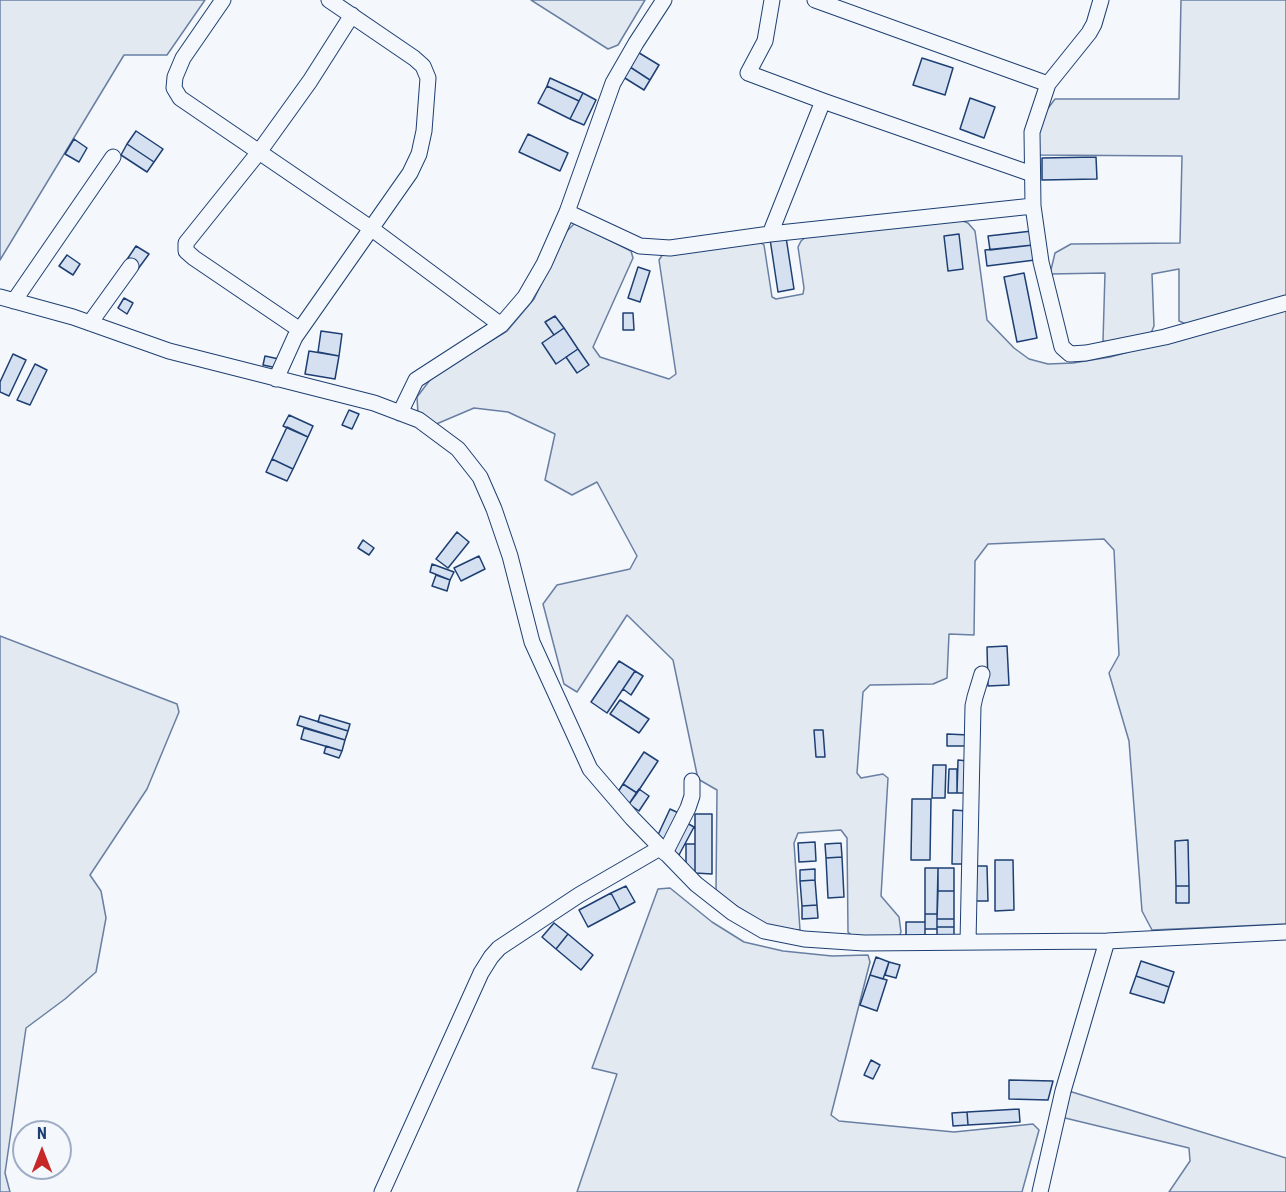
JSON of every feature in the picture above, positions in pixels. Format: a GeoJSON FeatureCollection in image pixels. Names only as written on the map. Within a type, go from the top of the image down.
{"type":"FeatureCollection","features":[{"type":"Feature","properties":{"kind":"street"},"geometry":{"type":"LineString","coordinates":[[223,0],[183,58],[175,77],[174,88],[180,98],[372,229],[501,325]]}},
{"type":"Feature","properties":{"kind":"street"},"geometry":{"type":"LineString","coordinates":[[276,379],[300,330],[410,173],[419,154],[424,131],[428,78],[423,66],[329,0]]}},
{"type":"Feature","properties":{"kind":"street"},"geometry":{"type":"LineString","coordinates":[[400,413],[416,380],[501,325],[525,297],[544,264],[567,212],[613,83],[664,0]]}},
{"type":"Feature","properties":{"kind":"street"},"geometry":{"type":"LineString","coordinates":[[772,0],[765,41],[748,73],[1032,174]]}},
{"type":"Feature","properties":{"kind":"street"},"geometry":{"type":"LineString","coordinates":[[815,0],[1048,84]]}},
{"type":"Feature","properties":{"kind":"street"},"geometry":{"type":"LineString","coordinates":[[1101,0],[1089,33],[1048,84],[1032,132],[1033,206],[1041,262],[1062,347],[1070,354],[1086,353],[1165,337],[1286,303]]}},
{"type":"Feature","properties":{"kind":"street"},"geometry":{"type":"LineString","coordinates":[[300,330],[194,258],[186,251],[186,243],[259,152],[310,81],[352,15]]}},
{"type":"Feature","properties":{"kind":"street"},"geometry":{"type":"LineString","coordinates":[[770,234],[823,101]]}},
{"type":"Feature","properties":{"kind":"street"},"geometry":{"type":"LineString","coordinates":[[113,157],[7,299],[90,323],[169,351],[374,404],[419,420],[458,449],[480,477],[510,556],[532,642],[590,769],[662,851],[696,884],[733,913],[764,931],[804,939],[864,943],[1107,941],[1286,932]]}},
{"type":"Feature","properties":{"kind":"street"},"geometry":{"type":"LineString","coordinates":[[567,212],[640,246],[670,248],[770,234],[1033,206]]}},
{"type":"Feature","properties":{"kind":"street"},"geometry":{"type":"LineString","coordinates":[[90,323],[131,266]]}},
{"type":"Feature","properties":{"kind":"street"},"geometry":{"type":"LineString","coordinates":[[968,942],[973,706],[982,675]]}},
{"type":"Feature","properties":{"kind":"street"},"geometry":{"type":"LineString","coordinates":[[382,1192],[490,957],[579,895],[662,851],[688,808],[692,796],[692,782]]}},
{"type":"Feature","properties":{"kind":"street"},"geometry":{"type":"LineString","coordinates":[[1040,1192],[1064,1091],[1107,941]]}},
{"type":"Feature","properties":{"kind":"shaded area"},"geometry":{"type":"Polygon","coordinates":[[[0,0],[205,0],[167,55],[124,55],[0,260],[0,0]]]}},
{"type":"Feature","properties":{"kind":"shaded area"},"geometry":{"type":"Polygon","coordinates":[[[531,0],[645,0],[618,45],[608,49],[531,0]]]}},
{"type":"Feature","properties":{"kind":"shaded area"},"geometry":{"type":"Polygon","coordinates":[[[1181,0],[1286,0],[1286,297],[1186,324],[1179,321],[1179,269],[1152,274],[1154,326],[1151,333],[1112,343],[1103,341],[1105,273],[1050,274],[1055,253],[1071,244],[1180,243],[1182,156],[1037,155],[1037,142],[1043,115],[1055,99],[1179,99],[1181,0]]]}},
{"type":"Feature","properties":{"kind":"shaded area"},"geometry":{"type":"Polygon","coordinates":[[[958,219],[968,223],[975,231],[987,320],[1014,348],[1029,359],[1048,364],[1073,363],[1110,357],[1286,309],[1286,924],[1152,930],[1142,911],[1129,741],[1109,673],[1119,655],[1114,550],[1104,539],[988,544],[975,561],[974,635],[949,634],[947,678],[933,684],[870,685],[863,692],[857,773],[861,778],[883,774],[888,778],[881,896],[899,917],[901,932],[898,939],[855,939],[848,932],[847,838],[841,830],[798,833],[794,843],[800,930],[774,929],[733,904],[716,890],[717,790],[698,779],[673,660],[627,615],[577,692],[564,684],[543,604],[557,585],[630,569],[637,556],[597,482],[572,495],[545,480],[555,434],[508,412],[474,408],[434,425],[418,414],[417,397],[433,376],[507,331],[534,299],[567,231],[575,223],[631,251],[633,258],[593,347],[600,357],[669,379],[676,374],[659,260],[663,254],[758,241],[764,245],[772,297],[776,299],[803,294],[798,247],[807,236],[958,219]]]}},
{"type":"Feature","properties":{"kind":"shaded area"},"geometry":{"type":"Polygon","coordinates":[[[0,636],[177,704],[179,712],[147,789],[90,875],[101,891],[106,918],[96,972],[26,1028],[5,1173],[10,1192],[0,1192],[0,636]]]}},
{"type":"Feature","properties":{"kind":"shaded area"},"geometry":{"type":"Polygon","coordinates":[[[670,888],[712,922],[744,942],[783,951],[832,956],[868,955],[870,962],[831,1115],[839,1121],[954,1132],[1033,1124],[1039,1130],[1022,1192],[577,1192],[617,1074],[592,1068],[658,889],[670,888]]]}},
{"type":"Feature","properties":{"kind":"shaded area"},"geometry":{"type":"Polygon","coordinates":[[[1072,1092],[1286,1158],[1286,1192],[1169,1192],[1190,1161],[1189,1148],[1065,1118],[1062,1114],[1069,1093],[1072,1092]]]}},
{"type":"Feature","properties":{"kind":"building"},"geometry":{"type":"Polygon","coordinates":[[[636,51],[659,65],[650,80],[627,65],[636,51]]]}},
{"type":"Feature","properties":{"kind":"building"},"geometry":{"type":"Polygon","coordinates":[[[922,58],[953,68],[945,95],[913,85],[922,58]]]}},
{"type":"Feature","properties":{"kind":"building"},"geometry":{"type":"Polygon","coordinates":[[[627,65],[650,80],[644,90],[620,75],[627,65]]]}},
{"type":"Feature","properties":{"kind":"building"},"geometry":{"type":"Polygon","coordinates":[[[550,78],[583,93],[579,101],[547,86],[550,78]]]}},
{"type":"Feature","properties":{"kind":"building"},"geometry":{"type":"Polygon","coordinates":[[[547,86],[579,101],[570,119],[538,103],[547,86]]]}},
{"type":"Feature","properties":{"kind":"building"},"geometry":{"type":"Polygon","coordinates":[[[583,93],[596,100],[584,125],[570,119],[583,93]]]}},
{"type":"Feature","properties":{"kind":"building"},"geometry":{"type":"Polygon","coordinates":[[[970,98],[995,107],[984,138],[960,129],[970,98]]]}},
{"type":"Feature","properties":{"kind":"building"},"geometry":{"type":"Polygon","coordinates":[[[136,131],[163,149],[154,162],[127,144],[136,131]]]}},
{"type":"Feature","properties":{"kind":"building"},"geometry":{"type":"Polygon","coordinates":[[[528,134],[568,153],[560,171],[519,152],[528,134]]]}},
{"type":"Feature","properties":{"kind":"building"},"geometry":{"type":"Polygon","coordinates":[[[74,139],[87,148],[79,162],[65,154],[74,139]]]}},
{"type":"Feature","properties":{"kind":"building"},"geometry":{"type":"Polygon","coordinates":[[[127,144],[154,162],[147,172],[121,155],[127,144]]]}},
{"type":"Feature","properties":{"kind":"building"},"geometry":{"type":"Polygon","coordinates":[[[1096,157],[1097,179],[1042,180],[1042,158],[1096,157]]]}},
{"type":"Feature","properties":{"kind":"building"},"geometry":{"type":"Polygon","coordinates":[[[1032,231],[1033,245],[990,250],[988,236],[1032,231]]]}},
{"type":"Feature","properties":{"kind":"building"},"geometry":{"type":"Polygon","coordinates":[[[959,234],[963,269],[948,271],[944,236],[959,234]]]}},
{"type":"Feature","properties":{"kind":"building"},"geometry":{"type":"Polygon","coordinates":[[[786,237],[794,289],[778,292],[770,239],[786,237]]]}},
{"type":"Feature","properties":{"kind":"building"},"geometry":{"type":"Polygon","coordinates":[[[1033,245],[1035,260],[987,266],[985,250],[1033,245]]]}},
{"type":"Feature","properties":{"kind":"building"},"geometry":{"type":"Polygon","coordinates":[[[136,246],[149,254],[138,269],[126,261],[136,246]]]}},
{"type":"Feature","properties":{"kind":"building"},"geometry":{"type":"Polygon","coordinates":[[[67,255],[80,264],[73,275],[59,266],[67,255]]]}},
{"type":"Feature","properties":{"kind":"building"},"geometry":{"type":"Polygon","coordinates":[[[638,267],[650,271],[640,302],[628,298],[638,267]]]}},
{"type":"Feature","properties":{"kind":"building"},"geometry":{"type":"Polygon","coordinates":[[[1024,273],[1037,338],[1017,342],[1004,277],[1024,273]]]}},
{"type":"Feature","properties":{"kind":"building"},"geometry":{"type":"Polygon","coordinates":[[[124,298],[133,303],[127,314],[118,308],[124,298]]]}},
{"type":"Feature","properties":{"kind":"building"},"geometry":{"type":"Polygon","coordinates":[[[623,313],[633,313],[634,330],[623,330],[623,313]]]}},
{"type":"Feature","properties":{"kind":"building"},"geometry":{"type":"Polygon","coordinates":[[[555,316],[564,328],[554,335],[545,322],[555,316]]]}},
{"type":"Feature","properties":{"kind":"building"},"geometry":{"type":"Polygon","coordinates":[[[564,328],[578,349],[556,364],[542,343],[564,328]]]}},
{"type":"Feature","properties":{"kind":"building"},"geometry":{"type":"Polygon","coordinates":[[[321,331],[342,334],[339,356],[318,352],[321,331]]]}},
{"type":"Feature","properties":{"kind":"building"},"geometry":{"type":"Polygon","coordinates":[[[578,349],[589,365],[577,373],[566,357],[578,349]]]}},
{"type":"Feature","properties":{"kind":"building"},"geometry":{"type":"Polygon","coordinates":[[[309,351],[339,356],[335,379],[305,374],[309,351]]]}},
{"type":"Feature","properties":{"kind":"building"},"geometry":{"type":"Polygon","coordinates":[[[13,354],[26,360],[9,396],[0,392],[0,382],[13,354]]]}},
{"type":"Feature","properties":{"kind":"building"},"geometry":{"type":"Polygon","coordinates":[[[265,356],[279,359],[277,368],[263,365],[265,356]]]}},
{"type":"Feature","properties":{"kind":"building"},"geometry":{"type":"Polygon","coordinates":[[[35,364],[47,370],[30,405],[17,400],[35,364]]]}},
{"type":"Feature","properties":{"kind":"building"},"geometry":{"type":"Polygon","coordinates":[[[349,410],[359,414],[352,429],[342,425],[349,410]]]}},
{"type":"Feature","properties":{"kind":"building"},"geometry":{"type":"Polygon","coordinates":[[[289,415],[313,426],[308,437],[283,426],[289,415]]]}},
{"type":"Feature","properties":{"kind":"building"},"geometry":{"type":"Polygon","coordinates":[[[287,427],[308,437],[293,469],[272,459],[287,427]]]}},
{"type":"Feature","properties":{"kind":"building"},"geometry":{"type":"Polygon","coordinates":[[[272,459],[293,469],[287,481],[266,472],[272,459]]]}},
{"type":"Feature","properties":{"kind":"building"},"geometry":{"type":"Polygon","coordinates":[[[457,532],[469,542],[448,568],[436,559],[457,532]]]}},
{"type":"Feature","properties":{"kind":"building"},"geometry":{"type":"Polygon","coordinates":[[[363,540],[374,548],[369,555],[358,548],[363,540]]]}},
{"type":"Feature","properties":{"kind":"building"},"geometry":{"type":"Polygon","coordinates":[[[479,556],[485,569],[461,581],[454,568],[479,556]]]}},
{"type":"Feature","properties":{"kind":"building"},"geometry":{"type":"Polygon","coordinates":[[[432,564],[454,572],[450,580],[430,572],[432,564]]]}},
{"type":"Feature","properties":{"kind":"building"},"geometry":{"type":"Polygon","coordinates":[[[436,575],[450,580],[447,591],[432,586],[436,575]]]}},
{"type":"Feature","properties":{"kind":"building"},"geometry":{"type":"Polygon","coordinates":[[[1007,646],[1009,685],[988,686],[987,647],[1007,646]]]}},
{"type":"Feature","properties":{"kind":"building"},"geometry":{"type":"Polygon","coordinates":[[[619,661],[635,671],[607,713],[591,702],[619,661]]]}},
{"type":"Feature","properties":{"kind":"building"},"geometry":{"type":"Polygon","coordinates":[[[635,671],[643,676],[631,695],[623,689],[635,671]]]}},
{"type":"Feature","properties":{"kind":"building"},"geometry":{"type":"Polygon","coordinates":[[[620,700],[649,719],[639,733],[610,714],[620,700]]]}},
{"type":"Feature","properties":{"kind":"building"},"geometry":{"type":"Polygon","coordinates":[[[320,715],[350,724],[348,731],[318,722],[320,715]]]}},
{"type":"Feature","properties":{"kind":"building"},"geometry":{"type":"Polygon","coordinates":[[[300,716],[348,731],[345,740],[297,725],[300,716]]]}},
{"type":"Feature","properties":{"kind":"building"},"geometry":{"type":"Polygon","coordinates":[[[304,728],[345,740],[342,751],[301,739],[304,728]]]}},
{"type":"Feature","properties":{"kind":"building"},"geometry":{"type":"Polygon","coordinates":[[[814,730],[823,730],[825,757],[816,757],[814,730]]]}},
{"type":"Feature","properties":{"kind":"building"},"geometry":{"type":"Polygon","coordinates":[[[947,734],[969,735],[969,746],[947,746],[947,734]]]}},
{"type":"Feature","properties":{"kind":"building"},"geometry":{"type":"Polygon","coordinates":[[[326,746],[342,751],[339,758],[324,753],[326,746]]]}},
{"type":"Feature","properties":{"kind":"building"},"geometry":{"type":"Polygon","coordinates":[[[644,752],[658,761],[637,793],[623,784],[644,752]]]}},
{"type":"Feature","properties":{"kind":"building"},"geometry":{"type":"Polygon","coordinates":[[[958,760],[968,761],[968,793],[957,793],[958,760]]]}},
{"type":"Feature","properties":{"kind":"building"},"geometry":{"type":"Polygon","coordinates":[[[933,765],[946,765],[945,798],[932,798],[933,765]]]}},
{"type":"Feature","properties":{"kind":"building"},"geometry":{"type":"Polygon","coordinates":[[[949,769],[957,769],[957,793],[948,793],[949,769]]]}},
{"type":"Feature","properties":{"kind":"building"},"geometry":{"type":"Polygon","coordinates":[[[623,784],[637,793],[629,804],[616,795],[623,784]]]}},
{"type":"Feature","properties":{"kind":"building"},"geometry":{"type":"Polygon","coordinates":[[[639,789],[649,796],[639,811],[629,804],[639,789]]]}},
{"type":"Feature","properties":{"kind":"building"},"geometry":{"type":"Polygon","coordinates":[[[912,799],[931,799],[930,860],[911,860],[912,799]]]}},
{"type":"Feature","properties":{"kind":"building"},"geometry":{"type":"Polygon","coordinates":[[[670,809],[681,814],[668,843],[657,837],[670,809]]]}},
{"type":"Feature","properties":{"kind":"building"},"geometry":{"type":"Polygon","coordinates":[[[953,810],[968,811],[966,864],[952,864],[953,810]]]}},
{"type":"Feature","properties":{"kind":"building"},"geometry":{"type":"Polygon","coordinates":[[[695,814],[712,814],[712,874],[695,873],[695,814]]]}},
{"type":"Feature","properties":{"kind":"building"},"geometry":{"type":"Polygon","coordinates":[[[685,822],[694,827],[679,855],[670,850],[685,822]]]}},
{"type":"Feature","properties":{"kind":"building"},"geometry":{"type":"Polygon","coordinates":[[[1188,840],[1189,886],[1176,886],[1175,841],[1188,840]]]}},
{"type":"Feature","properties":{"kind":"building"},"geometry":{"type":"Polygon","coordinates":[[[815,842],[816,861],[799,862],[798,843],[815,842]]]}},
{"type":"Feature","properties":{"kind":"building"},"geometry":{"type":"Polygon","coordinates":[[[841,843],[842,857],[826,858],[825,844],[841,843]]]}},
{"type":"Feature","properties":{"kind":"building"},"geometry":{"type":"Polygon","coordinates":[[[686,844],[695,844],[695,873],[686,873],[686,844]]]}},
{"type":"Feature","properties":{"kind":"building"},"geometry":{"type":"Polygon","coordinates":[[[842,857],[844,897],[828,898],[826,858],[842,857]]]}},
{"type":"Feature","properties":{"kind":"building"},"geometry":{"type":"Polygon","coordinates":[[[995,860],[1013,860],[1014,910],[995,911],[995,860]]]}},
{"type":"Feature","properties":{"kind":"building"},"geometry":{"type":"Polygon","coordinates":[[[975,866],[987,866],[988,901],[975,901],[975,866]]]}},
{"type":"Feature","properties":{"kind":"building"},"geometry":{"type":"Polygon","coordinates":[[[925,868],[938,868],[937,914],[925,914],[925,868]]]}},
{"type":"Feature","properties":{"kind":"building"},"geometry":{"type":"Polygon","coordinates":[[[938,868],[954,868],[954,891],[938,891],[938,868]]]}},
{"type":"Feature","properties":{"kind":"building"},"geometry":{"type":"Polygon","coordinates":[[[815,869],[815,880],[800,881],[800,870],[815,869]]]}},
{"type":"Feature","properties":{"kind":"building"},"geometry":{"type":"Polygon","coordinates":[[[815,880],[817,905],[802,906],[800,881],[815,880]]]}},
{"type":"Feature","properties":{"kind":"building"},"geometry":{"type":"Polygon","coordinates":[[[626,886],[635,902],[620,910],[611,893],[626,886]]]}},
{"type":"Feature","properties":{"kind":"building"},"geometry":{"type":"Polygon","coordinates":[[[1176,886],[1189,886],[1189,903],[1176,903],[1176,886]]]}},
{"type":"Feature","properties":{"kind":"building"},"geometry":{"type":"Polygon","coordinates":[[[938,891],[954,891],[954,919],[937,919],[938,891]]]}},
{"type":"Feature","properties":{"kind":"building"},"geometry":{"type":"Polygon","coordinates":[[[611,893],[620,910],[588,927],[579,910],[611,893]]]}},
{"type":"Feature","properties":{"kind":"building"},"geometry":{"type":"Polygon","coordinates":[[[817,905],[818,918],[802,919],[802,906],[817,905]]]}},
{"type":"Feature","properties":{"kind":"building"},"geometry":{"type":"Polygon","coordinates":[[[925,914],[937,914],[937,929],[925,929],[925,914]]]}},
{"type":"Feature","properties":{"kind":"building"},"geometry":{"type":"Polygon","coordinates":[[[937,919],[954,919],[954,927],[937,927],[937,919]]]}},
{"type":"Feature","properties":{"kind":"building"},"geometry":{"type":"Polygon","coordinates":[[[906,922],[925,922],[925,939],[906,939],[906,922]]]}},
{"type":"Feature","properties":{"kind":"building"},"geometry":{"type":"Polygon","coordinates":[[[554,923],[568,934],[556,949],[542,937],[554,923]]]}},
{"type":"Feature","properties":{"kind":"building"},"geometry":{"type":"Polygon","coordinates":[[[937,927],[954,927],[954,937],[937,936],[937,927]]]}},
{"type":"Feature","properties":{"kind":"building"},"geometry":{"type":"Polygon","coordinates":[[[568,934],[593,955],[581,970],[556,949],[568,934]]]}},
{"type":"Feature","properties":{"kind":"building"},"geometry":{"type":"Polygon","coordinates":[[[876,957],[889,962],[883,979],[870,975],[876,957]]]}},
{"type":"Feature","properties":{"kind":"building"},"geometry":{"type":"Polygon","coordinates":[[[1141,961],[1174,972],[1169,987],[1136,976],[1141,961]]]}},
{"type":"Feature","properties":{"kind":"building"},"geometry":{"type":"Polygon","coordinates":[[[889,962],[900,965],[896,978],[885,975],[889,962]]]}},
{"type":"Feature","properties":{"kind":"building"},"geometry":{"type":"Polygon","coordinates":[[[870,975],[887,980],[877,1011],[860,1005],[870,975]]]}},
{"type":"Feature","properties":{"kind":"building"},"geometry":{"type":"Polygon","coordinates":[[[1136,976],[1169,987],[1164,1003],[1130,993],[1136,976]]]}},
{"type":"Feature","properties":{"kind":"building"},"geometry":{"type":"Polygon","coordinates":[[[871,1060],[880,1065],[873,1079],[864,1075],[871,1060]]]}},
{"type":"Feature","properties":{"kind":"building"},"geometry":{"type":"Polygon","coordinates":[[[1009,1080],[1053,1081],[1048,1100],[1009,1099],[1009,1080]]]}},
{"type":"Feature","properties":{"kind":"building"},"geometry":{"type":"Polygon","coordinates":[[[1019,1109],[1020,1122],[968,1125],[967,1112],[1019,1109]]]}},
{"type":"Feature","properties":{"kind":"building"},"geometry":{"type":"Polygon","coordinates":[[[967,1112],[968,1125],[953,1126],[952,1113],[967,1112]]]}}]}
